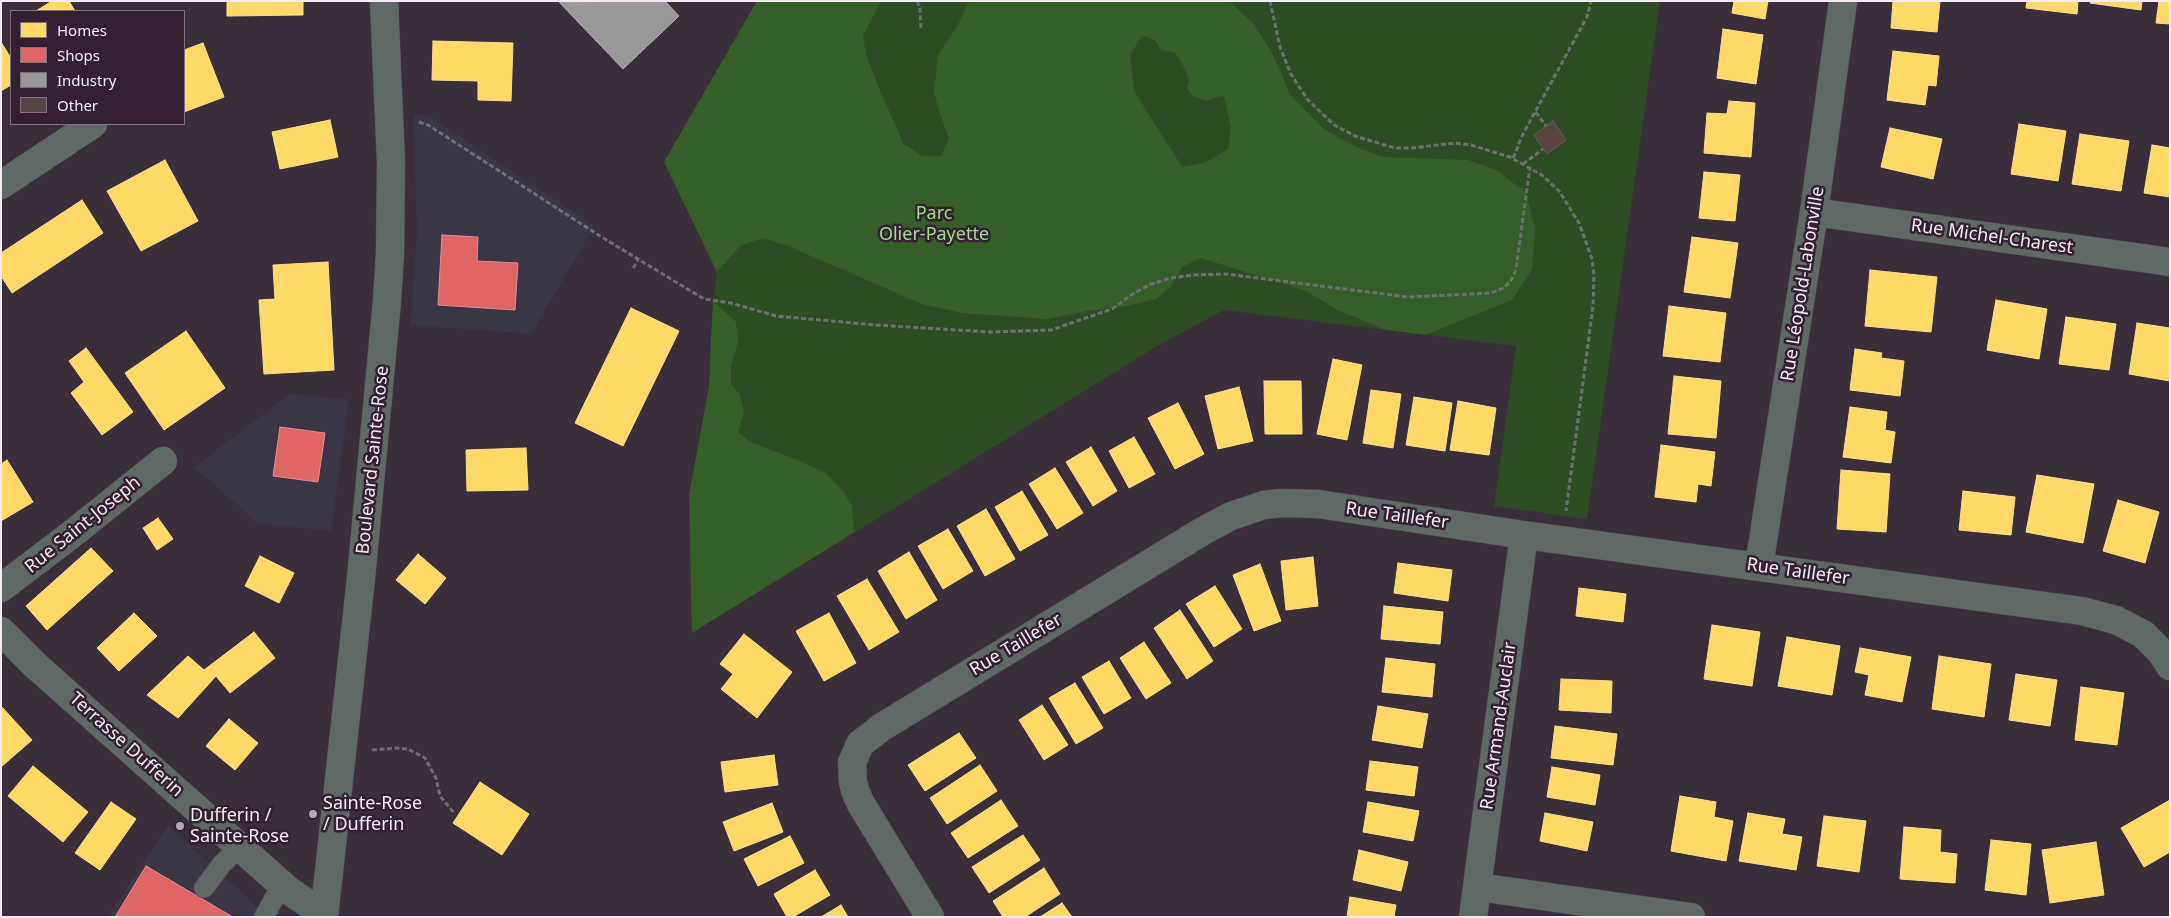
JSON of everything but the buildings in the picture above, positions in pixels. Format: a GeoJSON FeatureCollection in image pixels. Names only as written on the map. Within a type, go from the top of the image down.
{"type":"FeatureCollection","features":[{"type":"Feature","properties":{"kind":"street","name":"Boulevard Sainte-Rose"},"geometry":{"type":"LineString","coordinates":[[324,913],[362,572],[390,253],[391,163],[384,1]]}},
{"type":"Feature","properties":{"kind":"street","name":"Rue Léopold-Labonville"},"geometry":{"type":"LineString","coordinates":[[1759,566],[1814,212],[1843,1]]}},
{"type":"Feature","properties":{"kind":"street"},"geometry":{"type":"LineString","coordinates":[[1,185],[91,125]]}},
{"type":"Feature","properties":{"kind":"street","name":"Rue Michel-Charest"},"geometry":{"type":"LineString","coordinates":[[1814,212],[2170,262]]}},
{"type":"Feature","properties":{"kind":"street","name":"Rue Saint-Joseph"},"geometry":{"type":"LineString","coordinates":[[1,588],[72,534],[163,460]]}},
{"type":"Feature","properties":{"kind":"street","name":"Rue Taillefer"},"geometry":{"type":"LineString","coordinates":[[930,917],[861,804],[853,782],[852,763],[856,753],[869,736],[1203,531],[1246,510],[1283,503],[1318,504],[1524,535],[1759,566],[2091,614],[2116,620],[2143,634],[2161,652],[2170,666]]}},
{"type":"Feature","properties":{"kind":"street","name":"Rue Armand-Auclair"},"geometry":{"type":"LineString","coordinates":[[1473,917],[1524,535]]}},
{"type":"Feature","properties":{"kind":"street","name":"Terrasse Dufferin"},"geometry":{"type":"LineString","coordinates":[[1,632],[35,665],[282,884],[324,913]]}},
{"type":"Feature","properties":{"kind":"street"},"geometry":{"type":"LineString","coordinates":[[1478,887],[1691,917]]}},
{"type":"Feature","properties":{"kind":"lane"},"geometry":{"type":"LineString","coordinates":[[204,888],[222,864],[240,846]]}},
{"type":"Feature","properties":{"kind":"lane"},"geometry":{"type":"LineString","coordinates":[[264,917],[282,884]]}},
{"type":"Feature","properties":{"kind":"path"},"geometry":{"type":"LineString","coordinates":[[917,1],[920,8],[921,28]]}},
{"type":"Feature","properties":{"kind":"path"},"geometry":{"type":"LineString","coordinates":[[1270,1],[1280,47],[1291,74],[1307,99],[1334,125],[1364,139],[1395,148],[1455,144],[1471,145],[1513,158],[1530,167],[1559,191],[1575,216],[1587,241],[1594,275],[1593,306],[1565,516]]}},
{"type":"Feature","properties":{"kind":"path"},"geometry":{"type":"LineString","coordinates":[[1513,158],[1587,18],[1591,1]]}},
{"type":"Feature","properties":{"kind":"path"},"geometry":{"type":"LineString","coordinates":[[1536,112],[1546,126]]}},
{"type":"Feature","properties":{"kind":"path"},"geometry":{"type":"LineString","coordinates":[[415,120],[428,125],[638,260],[704,299],[731,303],[776,316],[876,325],[990,332],[1051,330],[1112,309],[1131,295],[1151,284],[1171,278],[1193,275],[1235,275],[1408,297],[1491,292],[1504,288],[1512,279],[1516,269],[1530,167]]}},
{"type":"Feature","properties":{"kind":"path"},"geometry":{"type":"LineString","coordinates":[[1523,164],[1544,149]]}},
{"type":"Feature","properties":{"kind":"path"},"geometry":{"type":"LineString","coordinates":[[632,268],[638,260]]}},
{"type":"Feature","properties":{"kind":"path"},"geometry":{"type":"LineString","coordinates":[[365,750],[395,748],[418,753],[425,758],[432,768],[440,796],[454,814]]}},
{"type":"Feature","properties":{"kind":"shaded area"},"geometry":{"type":"Polygon","coordinates":[[[413,114],[430,116],[595,226],[531,334],[410,325],[417,233],[413,114]]]}},
{"type":"Feature","properties":{"kind":"shaded area"},"geometry":{"type":"Polygon","coordinates":[[[290,394],[349,399],[331,531],[259,524],[194,467],[290,394]]]}},
{"type":"Feature","properties":{"kind":"shaded area"},"geometry":{"type":"Polygon","coordinates":[[[168,826],[269,917],[108,917],[168,826]]]}},
{"type":"Feature","properties":{"kind":"green space","name":"Parc Olier-Payette"},"geometry":{"type":"Polygon","coordinates":[[[757,1],[1660,1],[1587,519],[1494,506],[1516,346],[1224,310],[1159,345],[692,633],[689,495],[709,387],[713,301],[717,272],[664,162],[757,1]]]}},
{"type":"Feature","properties":{"kind":"green space"},"geometry":{"type":"Polygon","coordinates":[[[757,1],[881,1],[863,36],[866,55],[903,143],[922,156],[941,156],[949,139],[934,92],[938,55],[958,25],[969,1],[1229,1],[1254,24],[1272,53],[1291,96],[1325,130],[1361,149],[1383,157],[1468,160],[1498,171],[1526,193],[1535,228],[1532,269],[1512,300],[1425,335],[1383,329],[1336,309],[1306,291],[1201,258],[1182,267],[1171,286],[1156,299],[1127,306],[1087,311],[1048,319],[962,313],[922,304],[788,246],[763,238],[741,245],[717,272],[664,162],[757,1]],[[1142,36],[1130,55],[1134,91],[1182,167],[1204,163],[1228,149],[1231,128],[1224,96],[1212,98],[1208,101],[1193,96],[1187,89],[1189,80],[1184,67],[1175,53],[1161,50],[1155,40],[1142,36]]]}},
{"type":"Feature","properties":{"kind":"green space"},"geometry":{"type":"Polygon","coordinates":[[[713,301],[736,322],[738,342],[731,366],[731,384],[740,395],[744,413],[738,432],[750,442],[826,473],[842,490],[852,505],[854,532],[692,633],[689,495],[709,387],[713,301]]]}},
{"type":"Feature","properties":{"kind":"place","name":"Sainte-Rose / Dufferin"},"geometry":{"type":"Point","coordinates":[313,814]}},
{"type":"Feature","properties":{"kind":"place","name":"Dufferin / Sainte-Rose"},"geometry":{"type":"Point","coordinates":[180,826]}}]}
